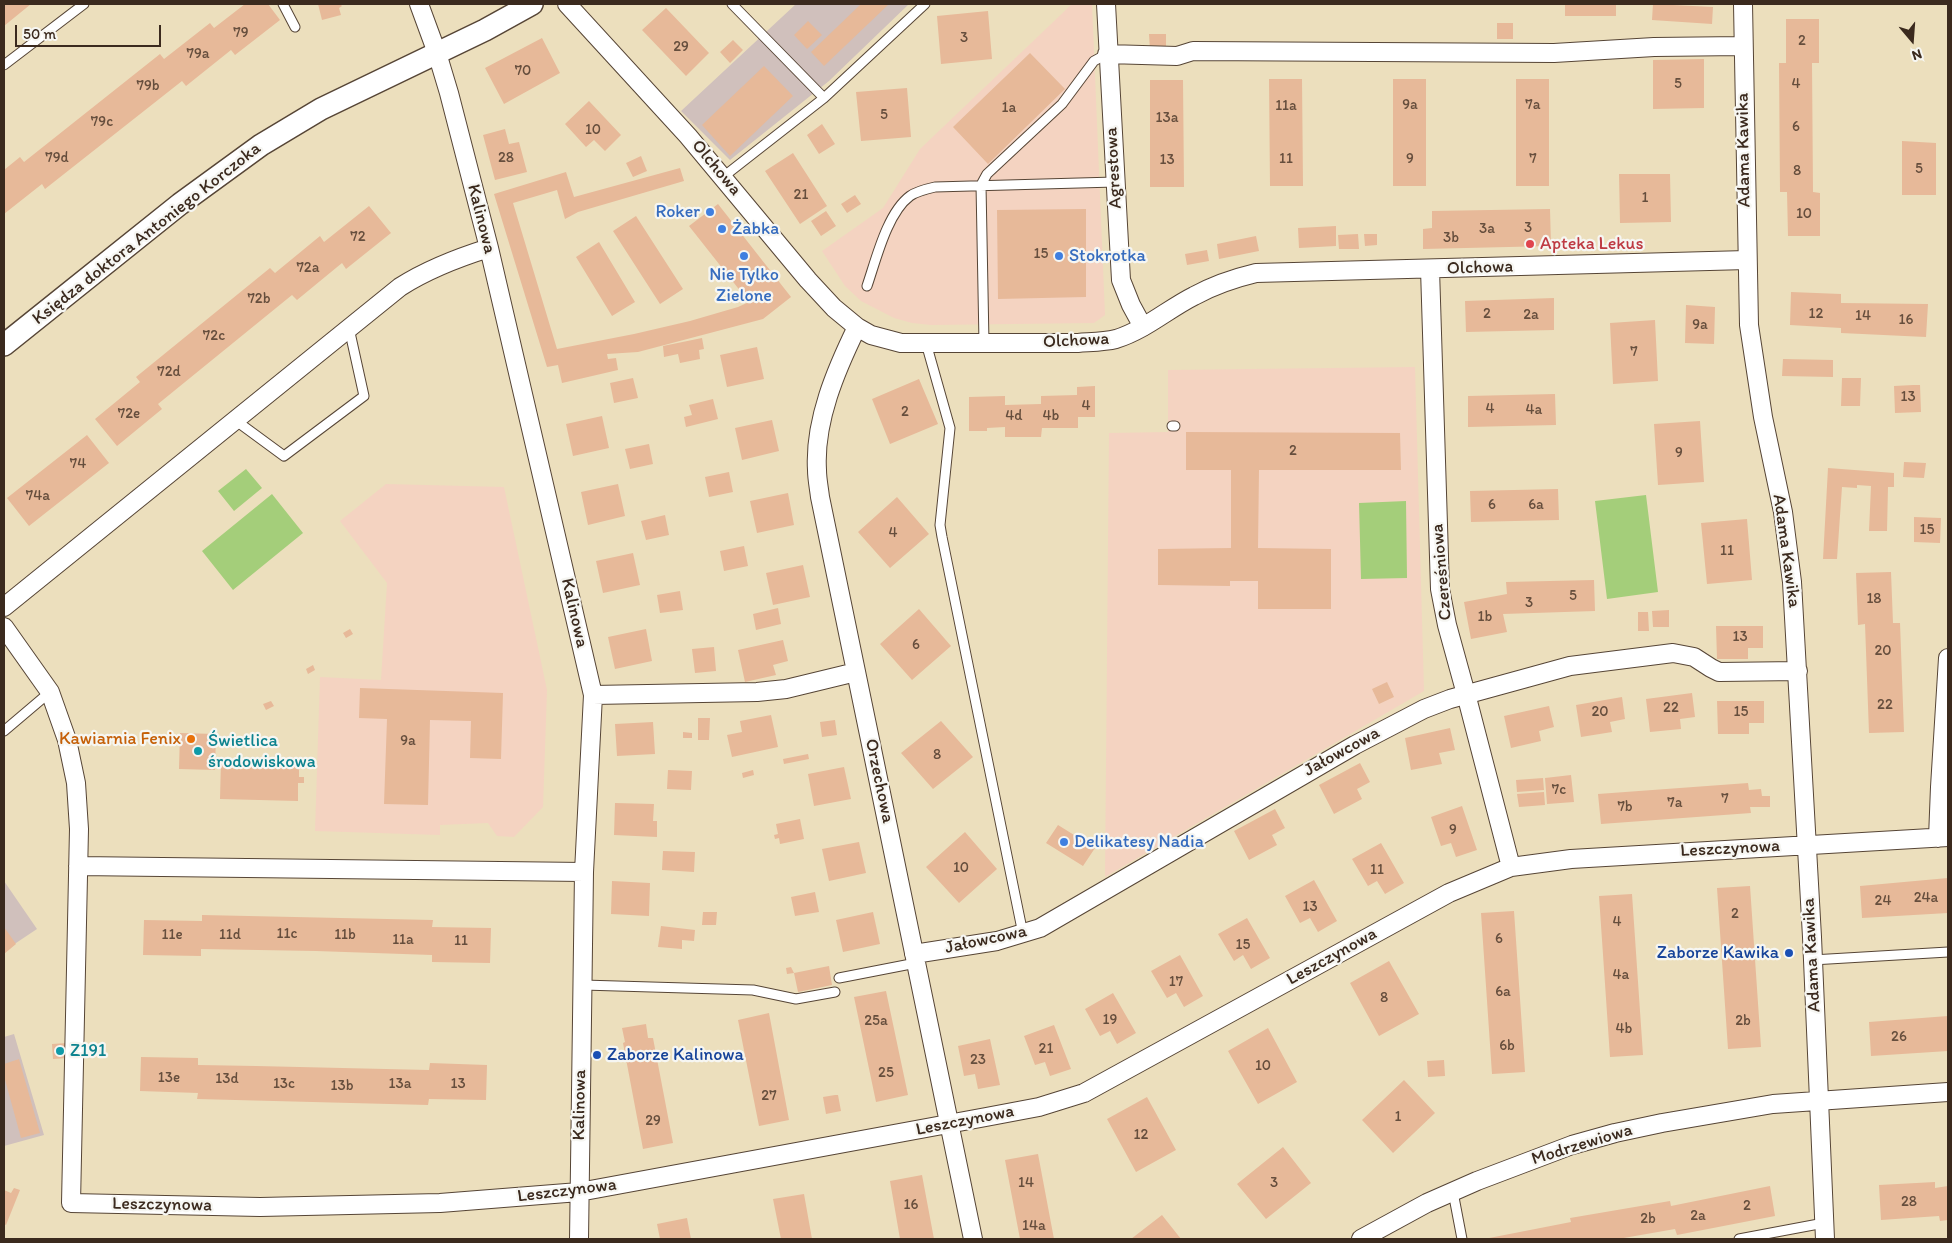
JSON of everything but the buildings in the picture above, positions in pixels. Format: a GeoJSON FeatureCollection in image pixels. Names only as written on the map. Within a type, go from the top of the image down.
{"type":"FeatureCollection","features":[{"type":"Feature","properties":{"kind":"street","name":"Kalinowa"},"geometry":{"type":"LineString","coordinates":[[419,4],[449,93],[488,248],[593,695],[584,872],[579,1239]]}},
{"type":"Feature","properties":{"kind":"street","name":"Księdza doktora Antoniego Korczoka"},"geometry":{"type":"LineString","coordinates":[[4,345],[187,198],[261,145],[321,108],[485,30],[532,4]]}},
{"type":"Feature","properties":{"kind":"street","name":"Olchowa"},"geometry":{"type":"LineString","coordinates":[[567,4],[688,136],[808,280],[834,308],[856,327],[886,340],[926,343],[1095,342],[1117,338],[1143,326],[1194,296],[1235,278],[1256,273],[1746,260]]}},
{"type":"Feature","properties":{"kind":"street","name":"Agrestowa"},"geometry":{"type":"LineString","coordinates":[[1106,4],[1107,54],[1121,280],[1131,305],[1143,326]]}},
{"type":"Feature","properties":{"kind":"street","name":"Adama Kawika"},"geometry":{"type":"LineString","coordinates":[[1742,4],[1746,260],[1749,325],[1762,409],[1789,548],[1798,671],[1825,1231]]}},
{"type":"Feature","properties":{"kind":"street"},"geometry":{"type":"LineString","coordinates":[[1107,54],[1177,56],[1193,51],[1554,53],[1654,47],[1742,46]]}},
{"type":"Feature","properties":{"kind":"street"},"geometry":{"type":"LineString","coordinates":[[4,607],[400,287],[419,275],[451,260],[488,248]]}},
{"type":"Feature","properties":{"kind":"street","name":"Czereśniowa"},"geometry":{"type":"LineString","coordinates":[[1430,269],[1440,590],[1447,625],[1511,867]]}},
{"type":"Feature","properties":{"kind":"street","name":"Orzechowa"},"geometry":{"type":"LineString","coordinates":[[856,327],[840,362],[822,421],[817,470],[820,497],[973,1239]]}},
{"type":"Feature","properties":{"kind":"street"},"geometry":{"type":"LineString","coordinates":[[4,628],[50,692],[67,740],[76,783],[79,829],[78,866],[584,872]]}},
{"type":"Feature","properties":{"kind":"street","name":"Jałowcowa"},"geometry":{"type":"LineString","coordinates":[[915,959],[997,941],[1040,928],[1355,745],[1424,709],[1466,694],[1570,666],[1673,654],[1694,657],[1710,668],[1720,672],[1798,671]]}},
{"type":"Feature","properties":{"kind":"street"},"geometry":{"type":"LineString","coordinates":[[1943,837],[1940,787],[1948,658]]}},
{"type":"Feature","properties":{"kind":"street"},"geometry":{"type":"LineString","coordinates":[[593,695],[757,692],[786,689],[856,672]]}},
{"type":"Feature","properties":{"kind":"street","name":"Leszczynowa"},"geometry":{"type":"LineString","coordinates":[[78,866],[71,1203],[260,1207],[440,1204],[579,1192],[1039,1107],[1084,1093],[1449,893],[1511,867],[1570,859],[1943,837]]}},
{"type":"Feature","properties":{"kind":"street"},"geometry":{"type":"LineString","coordinates":[[1819,1101],[1948,1092]]}},
{"type":"Feature","properties":{"kind":"street","name":"Modrzewiowa"},"geometry":{"type":"LineString","coordinates":[[1361,1239],[1427,1203],[1453,1192],[1521,1164],[1615,1133],[1773,1104],[1819,1101]]}},
{"type":"Feature","properties":{"kind":"lane"},"geometry":{"type":"LineString","coordinates":[[4,65],[84,4]]}},
{"type":"Feature","properties":{"kind":"lane"},"geometry":{"type":"LineString","coordinates":[[283,4],[295,28]]}},
{"type":"Feature","properties":{"kind":"lane"},"geometry":{"type":"LineString","coordinates":[[732,4],[824,98]]}},
{"type":"Feature","properties":{"kind":"lane"},"geometry":{"type":"LineString","coordinates":[[723,177],[824,98],[925,4]]}},
{"type":"Feature","properties":{"kind":"lane"},"geometry":{"type":"LineString","coordinates":[[984,343],[981,185],[987,174],[1062,104],[1094,61],[1107,54]]}},
{"type":"Feature","properties":{"kind":"lane"},"geometry":{"type":"LineString","coordinates":[[867,286],[890,223],[898,208],[909,196],[922,189],[981,185],[1114,182]]}},
{"type":"Feature","properties":{"kind":"lane"},"geometry":{"type":"LineString","coordinates":[[235,420],[284,456],[364,396],[349,328]]}},
{"type":"Feature","properties":{"kind":"lane"},"geometry":{"type":"LineString","coordinates":[[926,343],[950,428],[940,525],[1024,934]]}},
{"type":"Feature","properties":{"kind":"lane"},"geometry":{"type":"LineString","coordinates":[[4,731],[50,692]]}},
{"type":"Feature","properties":{"kind":"lane"},"geometry":{"type":"LineString","coordinates":[[1812,960],[1948,952]]}},
{"type":"Feature","properties":{"kind":"lane"},"geometry":{"type":"LineString","coordinates":[[839,978],[915,959]]}},
{"type":"Feature","properties":{"kind":"lane"},"geometry":{"type":"LineString","coordinates":[[583,985],[753,990],[796,999],[835,992]]}},
{"type":"Feature","properties":{"kind":"lane"},"geometry":{"type":"LineString","coordinates":[[1453,1192],[1462,1239]]}},
{"type":"Feature","properties":{"kind":"lane"},"geometry":{"type":"LineString","coordinates":[[1739,1239],[1825,1231]]}},
{"type":"Feature","properties":{"kind":"shaded area"},"geometry":{"type":"Polygon","coordinates":[[[796,4],[909,4],[829,81],[730,160],[681,111],[796,4]]]}},
{"type":"Feature","properties":{"kind":"shaded area"},"geometry":{"type":"Polygon","coordinates":[[[1072,4],[1092,4],[1105,315],[1094,323],[931,325],[912,323],[894,318],[861,301],[845,286],[822,251],[883,208],[920,149],[1072,4]]]}},
{"type":"Feature","properties":{"kind":"shaded area"},"geometry":{"type":"Polygon","coordinates":[[[1415,367],[1424,691],[1105,877],[1109,433],[1168,432],[1168,370],[1415,367]]]}},
{"type":"Feature","properties":{"kind":"shaded area"},"geometry":{"type":"Polygon","coordinates":[[[386,484],[504,487],[547,690],[543,807],[514,837],[497,836],[488,823],[440,825],[440,835],[315,831],[320,677],[381,680],[387,583],[340,521],[386,484]]]}},
{"type":"Feature","properties":{"kind":"shaded area"},"geometry":{"type":"Polygon","coordinates":[[[4,881],[37,929],[4,951],[4,881]]]}},
{"type":"Feature","properties":{"kind":"shaded area"},"geometry":{"type":"Polygon","coordinates":[[[14,1034],[44,1135],[4,1146],[4,1037],[14,1034]]]}},
{"type":"Feature","properties":{"kind":"green space"},"geometry":{"type":"Polygon","coordinates":[[[246,469],[262,488],[234,511],[218,491],[246,469]]]}},
{"type":"Feature","properties":{"kind":"green space"},"geometry":{"type":"Polygon","coordinates":[[[272,494],[303,533],[233,590],[202,551],[272,494]]]}},
{"type":"Feature","properties":{"kind":"green space"},"geometry":{"type":"Polygon","coordinates":[[[1646,495],[1658,592],[1607,599],[1595,501],[1646,495]]]}},
{"type":"Feature","properties":{"kind":"green space"},"geometry":{"type":"Polygon","coordinates":[[[1406,501],[1407,578],[1361,579],[1359,503],[1406,501]]]}},
{"type":"Feature","properties":{"kind":"place","name":"Roker"},"geometry":{"type":"Point","coordinates":[710,212]}},
{"type":"Feature","properties":{"kind":"place","name":"Żabka"},"geometry":{"type":"Point","coordinates":[722,229]}},
{"type":"Feature","properties":{"kind":"place","name":"Apteka Lekus"},"geometry":{"type":"Point","coordinates":[1530,244]}},
{"type":"Feature","properties":{"kind":"place","name":"Nie Tylko Zielone"},"geometry":{"type":"Point","coordinates":[744,256]}},
{"type":"Feature","properties":{"kind":"place","name":"Stokrotka"},"geometry":{"type":"Point","coordinates":[1059,256]}},
{"type":"Feature","properties":{"kind":"place","name":"Kawiarnia Fenix"},"geometry":{"type":"Point","coordinates":[191,739]}},
{"type":"Feature","properties":{"kind":"place","name":"Świetlica środowiskowa"},"geometry":{"type":"Point","coordinates":[198,751]}},
{"type":"Feature","properties":{"kind":"place","name":"Delikatesy Nadia"},"geometry":{"type":"Point","coordinates":[1064,842]}},
{"type":"Feature","properties":{"kind":"place","name":"Zaborze Kawika"},"geometry":{"type":"Point","coordinates":[1789,953]}},
{"type":"Feature","properties":{"kind":"place","name":"Z191"},"geometry":{"type":"Point","coordinates":[60,1051]}},
{"type":"Feature","properties":{"kind":"place","name":"Zaborze Kalinowa"},"geometry":{"type":"Point","coordinates":[597,1055]}}]}
